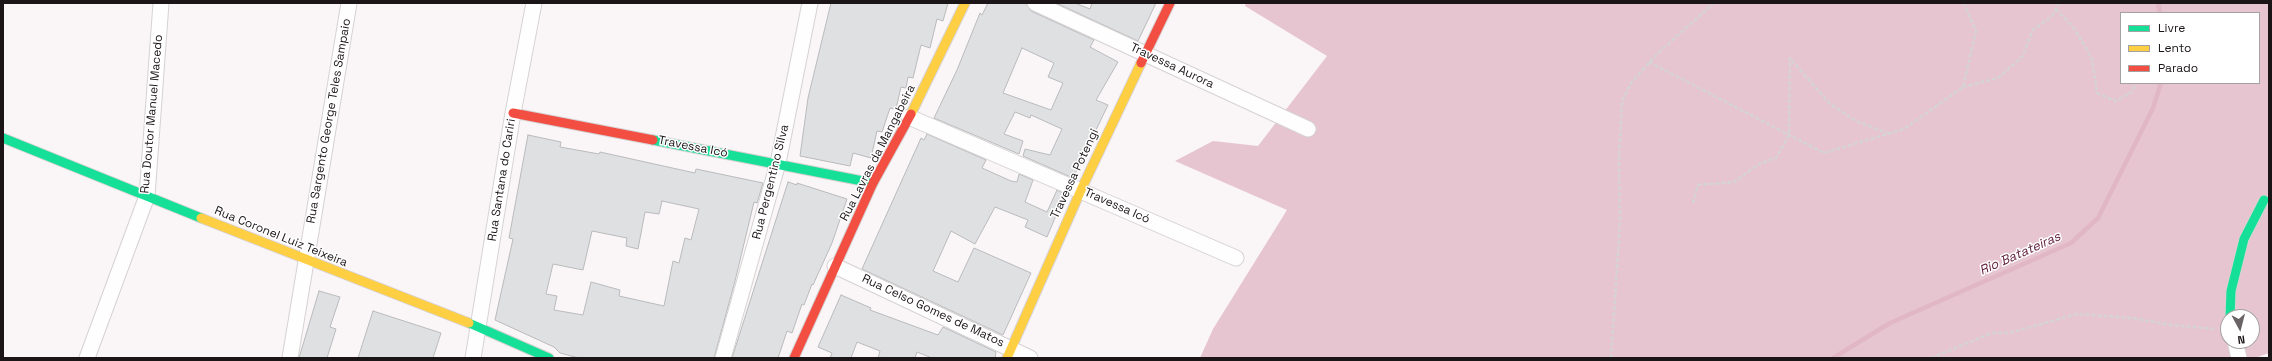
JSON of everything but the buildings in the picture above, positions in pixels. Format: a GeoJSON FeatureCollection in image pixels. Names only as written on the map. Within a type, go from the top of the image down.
{"type":"FeatureCollection","features":[{"type":"Feature","properties":{"kind":"street","name":"Rua Doutor Manuel Macedo"},"geometry":{"type":"LineString","coordinates":[[86,358],[147,196],[161,3]]}},
{"type":"Feature","properties":{"kind":"street","name":"Rua Sargento George Teles Sampaio"},"geometry":{"type":"LineString","coordinates":[[290,358],[305,260],[349,3]]}},
{"type":"Feature","properties":{"kind":"street","name":"Rua Santana do Cariri"},"geometry":{"type":"LineString","coordinates":[[473,358],[513,113],[534,3]]}},
{"type":"Feature","properties":{"kind":"street","name":"Rua Pergentino Silva"},"geometry":{"type":"LineString","coordinates":[[723,358],[778,163],[810,3]]}},
{"type":"Feature","properties":{"kind":"street","name":"Rua Lavras da Mangabeira"},"geometry":{"type":"LineString","coordinates":[[794,358],[873,183],[909,117],[964,3]]}},
{"type":"Feature","properties":{"kind":"street","name":"Travessa Aurora"},"geometry":{"type":"LineString","coordinates":[[1035,3],[1308,129]]}},
{"type":"Feature","properties":{"kind":"street","name":"Travessa Potengi"},"geometry":{"type":"LineString","coordinates":[[1009,353],[1080,190],[1170,3]]}},
{"type":"Feature","properties":{"kind":"street","name":"Travessa Icó"},"geometry":{"type":"LineString","coordinates":[[513,113],[778,163],[873,183]]}},
{"type":"Feature","properties":{"kind":"street","name":"Travessa Icó"},"geometry":{"type":"LineString","coordinates":[[909,117],[1236,258]]}},
{"type":"Feature","properties":{"kind":"street","name":"Rua Coronel Luiz Teixeira"},"geometry":{"type":"LineString","coordinates":[[3,138],[305,260],[479,327],[549,358]]}},
{"type":"Feature","properties":{"kind":"street"},"geometry":{"type":"LineString","coordinates":[[2230,309],[2231,291],[2236,265],[2244,240],[2264,200]]}},
{"type":"Feature","properties":{"kind":"street","name":"Rua Celso Gomes de Matos"},"geometry":{"type":"LineString","coordinates":[[835,266],[1009,353],[1030,358]]}},
{"type":"Feature","properties":{"kind":"path"},"geometry":{"type":"LineString","coordinates":[[1611,358],[1620,222],[1619,158],[1622,102],[1631,83],[1649,62],[1714,3]]}},
{"type":"Feature","properties":{"kind":"path"},"geometry":{"type":"LineString","coordinates":[[1963,88],[1976,31],[1964,3]]}},
{"type":"Feature","properties":{"kind":"path"},"geometry":{"type":"LineString","coordinates":[[1649,62],[1824,153],[1904,129],[1963,88],[1998,78],[2022,57],[2033,30],[2052,16],[2059,3]]}},
{"type":"Feature","properties":{"kind":"path"},"geometry":{"type":"LineString","coordinates":[[2056,9],[2074,28],[2092,59],[2097,93],[2116,101],[2133,91],[2135,84]]}},
{"type":"Feature","properties":{"kind":"path"},"geometry":{"type":"LineString","coordinates":[[1693,204],[1698,185],[1734,182],[1759,164],[1776,158],[1789,135],[1790,58],[1829,102],[1856,121],[1888,134]]}},
{"type":"Feature","properties":{"kind":"path"},"geometry":{"type":"LineString","coordinates":[[1931,358],[1992,333],[2009,333],[2077,314],[2132,318],[2171,325],[2220,330]]}},
{"type":"Feature","properties":{"kind":"shaded area"},"geometry":{"type":"Polygon","coordinates":[[[1246,3],[2269,3],[2269,353],[2255,358],[1200,358],[1213,329],[1287,210],[1175,161],[1213,141],[1258,146],[1327,56],[1245,6],[1246,3]]]}},
{"type":"Feature","properties":{"kind":"waterway","name":"Rio Batateiras"},"geometry":{"type":"LineString","coordinates":[[2158,3],[2160,12]]}},
{"type":"Feature","properties":{"kind":"waterway","name":"Rio Batateiras"},"geometry":{"type":"LineString","coordinates":[[1833,358],[1890,323],[2071,243],[2098,218],[2153,108],[2161,84]]}},
{"type":"Feature","properties":{"kind":"traffic: fast"},"geometry":{"type":"LineString","coordinates":[[3,138],[201,218]]}},
{"type":"Feature","properties":{"kind":"traffic: fast"},"geometry":{"type":"LineString","coordinates":[[653,140],[873,183]]}},
{"type":"Feature","properties":{"kind":"traffic: fast"},"geometry":{"type":"LineString","coordinates":[[2230,309],[2231,291],[2244,239],[2264,200]]}},
{"type":"Feature","properties":{"kind":"traffic: fast"},"geometry":{"type":"LineString","coordinates":[[469,323],[549,358]]}},
{"type":"Feature","properties":{"kind":"traffic: slow"},"geometry":{"type":"LineString","coordinates":[[911,114],[965,3]]}},
{"type":"Feature","properties":{"kind":"traffic: slow"},"geometry":{"type":"LineString","coordinates":[[1007,358],[1081,190],[1141,63]]}},
{"type":"Feature","properties":{"kind":"traffic: slow"},"geometry":{"type":"LineString","coordinates":[[201,218],[469,323]]}},
{"type":"Feature","properties":{"kind":"traffic: jam"},"geometry":{"type":"LineString","coordinates":[[1141,63],[1170,3]]}},
{"type":"Feature","properties":{"kind":"traffic: jam"},"geometry":{"type":"LineString","coordinates":[[513,113],[653,140]]}},
{"type":"Feature","properties":{"kind":"traffic: jam"},"geometry":{"type":"LineString","coordinates":[[794,358],[873,183],[911,114]]}}]}
